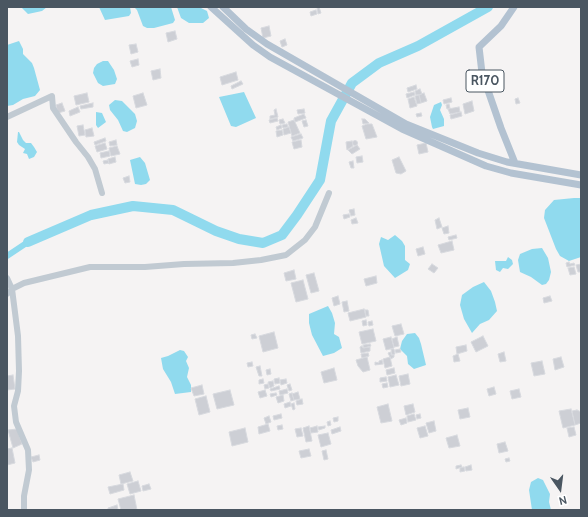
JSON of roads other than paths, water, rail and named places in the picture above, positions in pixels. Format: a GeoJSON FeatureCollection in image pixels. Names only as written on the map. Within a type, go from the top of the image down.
{"type":"FeatureCollection","features":[{"type":"Feature","properties":{"kind":"main road"},"geometry":{"type":"LineString","coordinates":[[211,7],[253,45],[270,57],[335,88],[369,107],[402,129],[486,166],[511,173],[581,185]]}},
{"type":"Feature","properties":{"kind":"main road"},"geometry":{"type":"LineString","coordinates":[[222,7],[246,29],[335,88]]}},
{"type":"Feature","properties":{"kind":"main road","name":"R170"},"geometry":{"type":"LineString","coordinates":[[514,7],[500,26],[479,47],[482,73],[515,163]]}},
{"type":"Feature","properties":{"kind":"main road"},"geometry":{"type":"LineString","coordinates":[[369,107],[406,124],[478,153],[515,163],[581,175]]}},
{"type":"Feature","properties":{"kind":"street"},"geometry":{"type":"LineString","coordinates":[[7,117],[52,96],[53,108],[69,133],[88,157],[94,169],[102,193]]}},
{"type":"Feature","properties":{"kind":"street"},"geometry":{"type":"LineString","coordinates":[[7,294],[12,289],[24,284],[90,267],[233,264],[286,255],[306,240],[315,227],[329,193]]}},
{"type":"Feature","properties":{"kind":"street"},"geometry":{"type":"LineString","coordinates":[[7,278],[12,289],[18,336],[18,391],[14,406],[16,422],[28,450],[29,470],[24,496],[24,510]]}},
{"type":"Feature","properties":{"kind":"water"},"geometry":{"type":"Polygon","coordinates":[[[21,7],[47,7],[42,11],[28,14],[21,7]]]}},
{"type":"Feature","properties":{"kind":"water"},"geometry":{"type":"Polygon","coordinates":[[[99,7],[130,7],[131,13],[129,16],[105,20],[99,7]]]}},
{"type":"Feature","properties":{"kind":"water"},"geometry":{"type":"Polygon","coordinates":[[[134,7],[171,7],[175,20],[173,23],[154,28],[147,28],[143,26],[137,10],[134,7]]]}},
{"type":"Feature","properties":{"kind":"water"},"geometry":{"type":"Polygon","coordinates":[[[177,7],[199,7],[207,11],[209,18],[203,23],[189,23],[181,18],[177,7]]]}},
{"type":"Feature","properties":{"kind":"water"},"geometry":{"type":"Polygon","coordinates":[[[19,41],[23,49],[23,54],[32,63],[40,90],[35,96],[23,99],[13,105],[7,106],[7,45],[19,41]]]}},
{"type":"Feature","properties":{"kind":"water"},"geometry":{"type":"Polygon","coordinates":[[[103,61],[108,61],[114,70],[117,79],[115,84],[103,86],[98,83],[93,73],[94,68],[97,64],[103,61]]]}},
{"type":"Feature","properties":{"kind":"water"},"geometry":{"type":"Polygon","coordinates":[[[244,92],[256,118],[236,127],[231,126],[219,97],[244,92]]]}},
{"type":"Feature","properties":{"kind":"water"},"geometry":{"type":"Polygon","coordinates":[[[115,100],[122,101],[135,114],[137,121],[135,128],[127,132],[123,131],[118,120],[110,110],[109,105],[115,100]]]}},
{"type":"Feature","properties":{"kind":"water"},"geometry":{"type":"Polygon","coordinates":[[[441,102],[442,105],[440,110],[444,119],[444,126],[433,129],[430,117],[434,105],[441,102]]]}},
{"type":"Feature","properties":{"kind":"water"},"geometry":{"type":"Polygon","coordinates":[[[96,112],[102,113],[106,122],[98,128],[96,125],[96,112]]]}},
{"type":"Feature","properties":{"kind":"water"},"geometry":{"type":"Polygon","coordinates":[[[18,132],[26,143],[31,143],[34,147],[37,152],[34,157],[29,159],[27,154],[23,153],[25,149],[17,142],[18,132]]]}},
{"type":"Feature","properties":{"kind":"water"},"geometry":{"type":"Polygon","coordinates":[[[140,157],[145,163],[150,180],[146,184],[141,185],[135,184],[130,160],[140,157]]]}},
{"type":"Feature","properties":{"kind":"water"},"geometry":{"type":"Polygon","coordinates":[[[581,198],[581,257],[569,261],[560,256],[544,218],[545,210],[554,200],[581,198]]]}},
{"type":"Feature","properties":{"kind":"water"},"geometry":{"type":"Polygon","coordinates":[[[395,235],[405,246],[405,260],[410,264],[408,270],[395,278],[384,266],[379,244],[381,237],[388,240],[395,235]]]}},
{"type":"Feature","properties":{"kind":"water"},"geometry":{"type":"Polygon","coordinates":[[[542,248],[548,258],[551,272],[549,280],[546,284],[542,285],[531,277],[520,272],[518,260],[520,254],[532,249],[542,248]]]}},
{"type":"Feature","properties":{"kind":"water"},"geometry":{"type":"Polygon","coordinates":[[[508,257],[512,260],[513,264],[508,269],[503,268],[500,272],[496,270],[495,261],[506,261],[508,257]]]}},
{"type":"Feature","properties":{"kind":"water"},"geometry":{"type":"Polygon","coordinates":[[[484,282],[491,291],[497,311],[489,320],[480,324],[472,333],[464,319],[460,305],[462,295],[473,287],[484,282]]]}},
{"type":"Feature","properties":{"kind":"water"},"geometry":{"type":"Polygon","coordinates":[[[328,306],[335,323],[334,334],[339,337],[342,348],[334,353],[323,356],[312,335],[309,323],[309,314],[328,306]]]}},
{"type":"Feature","properties":{"kind":"water"},"geometry":{"type":"Polygon","coordinates":[[[415,333],[419,338],[426,365],[414,369],[408,364],[407,356],[400,349],[402,341],[407,334],[415,333]]]}},
{"type":"Feature","properties":{"kind":"water"},"geometry":{"type":"Polygon","coordinates":[[[180,350],[184,351],[188,357],[186,361],[189,368],[187,377],[191,385],[191,392],[175,394],[171,382],[163,369],[161,358],[180,350]]]}},
{"type":"Feature","properties":{"kind":"water"},"geometry":{"type":"Polygon","coordinates":[[[538,478],[543,480],[550,494],[549,502],[551,510],[532,510],[529,490],[531,482],[538,478]]]}},
{"type":"Feature","properties":{"kind":"waterway"},"geometry":{"type":"LineString","coordinates":[[28,242],[91,215],[133,206],[173,210],[216,231],[239,239],[263,243],[282,235],[320,180],[331,121],[352,83],[379,63],[418,46],[488,7]]}},
{"type":"Feature","properties":{"kind":"waterway"},"geometry":{"type":"LineString","coordinates":[[7,256],[28,242]]}}]}
